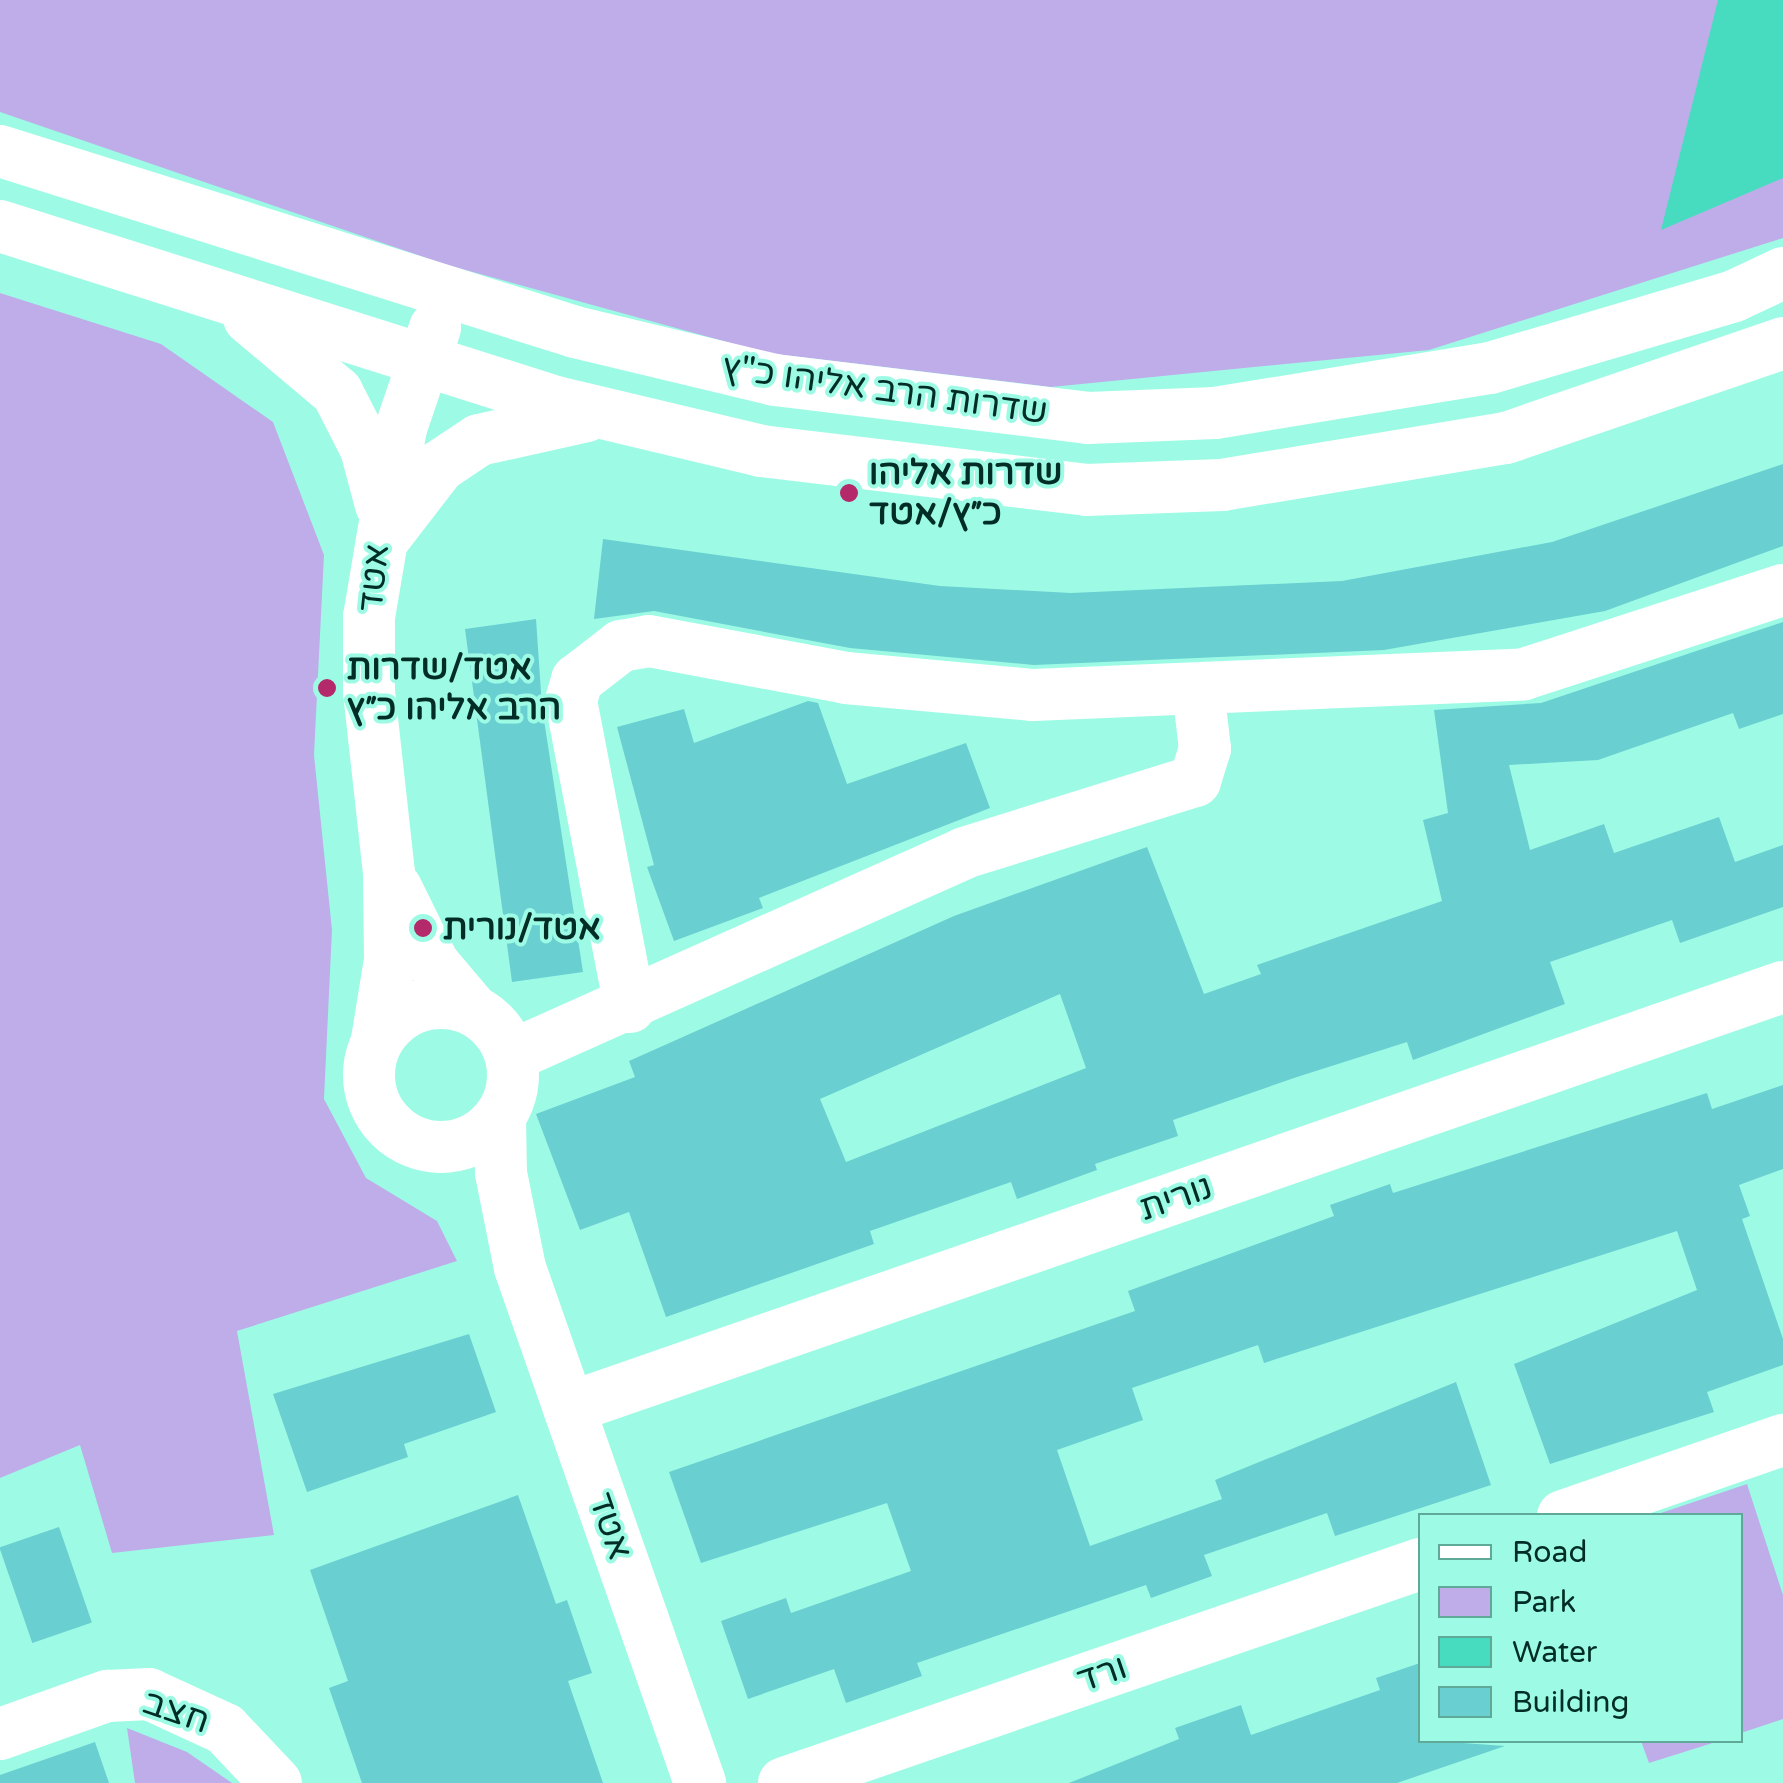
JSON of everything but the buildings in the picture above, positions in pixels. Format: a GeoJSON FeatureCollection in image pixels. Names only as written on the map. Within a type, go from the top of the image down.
{"type":"FeatureCollection","features":[{"type":"Feature","properties":{"kind":"street","name":"שדרות הרב אליהו כ\"ץ"},"geometry":{"type":"LineString","coordinates":[[0,151],[447,292],[774,380],[1088,418],[1215,413],[1490,368],[1734,296],[1783,273]]}},
{"type":"Feature","properties":{"kind":"street","name":"שדרות הרב אליהו כ\"ץ"},"geometry":{"type":"LineString","coordinates":[[0,226],[605,414],[761,451],[930,476],[1086,490],[1222,486],[1506,438],[1783,343]]}},
{"type":"Feature","properties":{"kind":"street","name":"אטד"},"geometry":{"type":"LineString","coordinates":[[377,1040],[390,960],[389,873],[369,692],[379,531],[447,292]]}},
{"type":"Feature","properties":{"kind":"street"},"geometry":{"type":"LineString","coordinates":[[220,296],[337,392],[366,449],[379,531]]}},
{"type":"Feature","properties":{"kind":"street"},"geometry":{"type":"LineString","coordinates":[[379,531],[440,466],[479,440],[605,414]]}},
{"type":"Feature","properties":{"kind":"street"},"geometry":{"type":"LineString","coordinates":[[630,1007],[573,724],[577,680],[600,655],[649,641],[846,678],[1033,696],[1524,674],[1783,590]]}},
{"type":"Feature","properties":{"kind":"street"},"geometry":{"type":"LineString","coordinates":[[512,1056],[630,1007],[964,853],[1195,781],[1205,749],[1198,689]]}},
{"type":"Feature","properties":{"kind":"street","name":"אטד"},"geometry":{"type":"LineString","coordinates":[[389,873],[433,963],[471,1008]]}},
{"type":"Feature","properties":{"kind":"street","name":"נורית"},"geometry":{"type":"LineString","coordinates":[[569,1408],[1783,988]]}},
{"type":"Feature","properties":{"kind":"street"},"geometry":{"type":"LineString","coordinates":[[424,1004],[471,1008],[503,1036],[512,1056],[514,1078],[500,1118],[464,1144],[420,1144],[377,1108],[369,1074],[377,1040],[424,1004]]}},
{"type":"Feature","properties":{"kind":"street","name":"אטד"},"geometry":{"type":"LineString","coordinates":[[500,1118],[501,1172],[520,1268],[700,1783]]}},
{"type":"Feature","properties":{"kind":"street","name":"אטד"},"geometry":{"type":"LineString","coordinates":[[420,1144],[475,1188],[520,1268]]}},
{"type":"Feature","properties":{"kind":"street"},"geometry":{"type":"LineString","coordinates":[[1572,1513],[1783,1440]]}},
{"type":"Feature","properties":{"kind":"street","name":"ורד"},"geometry":{"type":"LineString","coordinates":[[784,1783],[1418,1565]]}},
{"type":"Feature","properties":{"kind":"street","name":"חצב"},"geometry":{"type":"LineString","coordinates":[[0,1734],[107,1696],[149,1694],[224,1729],[276,1783]]}},
{"type":"Feature","properties":{"kind":"green space"},"geometry":{"type":"Polygon","coordinates":[[[0,0],[1783,0],[1783,238],[1429,350],[1051,387],[767,353],[444,264],[0,112],[0,0]]]}},
{"type":"Feature","properties":{"kind":"green space"},"geometry":{"type":"Polygon","coordinates":[[[0,293],[161,344],[273,422],[324,555],[314,755],[332,930],[324,1099],[366,1178],[437,1221],[457,1261],[237,1331],[274,1535],[112,1553],[80,1445],[0,1478],[0,293]]]}},
{"type":"Feature","properties":{"kind":"green space"},"geometry":{"type":"Polygon","coordinates":[[[1747,1484],[1783,1595],[1783,1719],[1743,1732],[1743,1513],[1661,1513],[1747,1484]]]}},
{"type":"Feature","properties":{"kind":"green space"},"geometry":{"type":"Polygon","coordinates":[[[127,1728],[187,1752],[232,1783],[135,1783],[127,1728]]]}},
{"type":"Feature","properties":{"kind":"green space"},"geometry":{"type":"Polygon","coordinates":[[[1642,1743],[1713,1743],[1649,1763],[1642,1743]]]}},
{"type":"Feature","properties":{"kind":"water"},"geometry":{"type":"Polygon","coordinates":[[[1718,0],[1783,0],[1783,178],[1661,230],[1718,0]]]}},
{"type":"Feature","properties":{"kind":"place","name":"שדרות אליהו כ״ץ/אטד"},"geometry":{"type":"Point","coordinates":[849,493]}},
{"type":"Feature","properties":{"kind":"place","name":"אטד/שדרות הרב אליהו כ״ץ"},"geometry":{"type":"Point","coordinates":[327,688]}},
{"type":"Feature","properties":{"kind":"place","name":"אטד/נורית"},"geometry":{"type":"Point","coordinates":[423,928]}}]}
